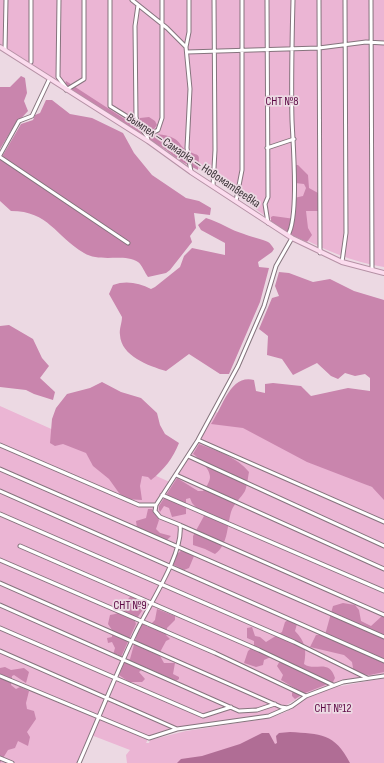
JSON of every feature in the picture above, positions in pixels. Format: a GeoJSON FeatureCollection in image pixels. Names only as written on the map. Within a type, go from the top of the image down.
{"type":"FeatureCollection","features":[{"type":"Feature","properties":{"kind":"main road","name":"Вымпел — Самарка — Новоматвеевка"},"geometry":{"type":"LineString","coordinates":[[0,47],[49,80],[148,142],[290,237],[320,253],[342,262],[384,273]]}},
{"type":"Feature","properties":{"kind":"street"},"geometry":{"type":"LineString","coordinates":[[5,51],[6,0]]}},
{"type":"Feature","properties":{"kind":"street"},"geometry":{"type":"LineString","coordinates":[[30,62],[31,0]]}},
{"type":"Feature","properties":{"kind":"street"},"geometry":{"type":"LineString","coordinates":[[59,0],[58,77],[67,90],[84,79],[84,0]]}},
{"type":"Feature","properties":{"kind":"street"},"geometry":{"type":"LineString","coordinates":[[110,0],[110,106],[131,119],[136,118]]}},
{"type":"Feature","properties":{"kind":"street"},"geometry":{"type":"LineString","coordinates":[[132,0],[161,23],[186,47]]}},
{"type":"Feature","properties":{"kind":"street"},"geometry":{"type":"LineString","coordinates":[[147,136],[158,130],[162,118],[162,0]]}},
{"type":"Feature","properties":{"kind":"street"},"geometry":{"type":"LineString","coordinates":[[189,0],[189,32],[186,47],[190,89],[187,148],[191,172]]}},
{"type":"Feature","properties":{"kind":"street"},"geometry":{"type":"LineString","coordinates":[[213,186],[215,150],[214,0]]}},
{"type":"Feature","properties":{"kind":"street"},"geometry":{"type":"LineString","coordinates":[[236,201],[242,170],[242,0]]}},
{"type":"Feature","properties":{"kind":"street"},"geometry":{"type":"LineString","coordinates":[[267,0],[268,198],[265,204],[268,223]]}},
{"type":"Feature","properties":{"kind":"street"},"geometry":{"type":"LineString","coordinates":[[293,0],[293,220],[290,237],[276,266],[264,306],[238,366],[198,440],[156,505],[155,511],[160,517],[384,615]]}},
{"type":"Feature","properties":{"kind":"street"},"geometry":{"type":"LineString","coordinates":[[318,0],[320,253]]}},
{"type":"Feature","properties":{"kind":"street"},"geometry":{"type":"LineString","coordinates":[[342,262],[346,233],[345,0]]}},
{"type":"Feature","properties":{"kind":"street"},"geometry":{"type":"LineString","coordinates":[[371,0],[372,271]]}},
{"type":"Feature","properties":{"kind":"street"},"geometry":{"type":"LineString","coordinates":[[137,3],[136,118],[138,124],[147,136],[148,142]]}},
{"type":"Feature","properties":{"kind":"street"},"geometry":{"type":"LineString","coordinates":[[187,52],[319,48],[345,43],[384,43]]}},
{"type":"Feature","properties":{"kind":"street"},"geometry":{"type":"LineString","coordinates":[[49,80],[32,116],[19,122],[0,156],[128,243]]}},
{"type":"Feature","properties":{"kind":"street"},"geometry":{"type":"LineString","coordinates":[[267,148],[294,139]]}},
{"type":"Feature","properties":{"kind":"street"},"geometry":{"type":"LineString","coordinates":[[198,440],[384,522]]}},
{"type":"Feature","properties":{"kind":"street"},"geometry":{"type":"LineString","coordinates":[[0,445],[140,505],[156,505]]}},
{"type":"Feature","properties":{"kind":"street"},"geometry":{"type":"LineString","coordinates":[[188,456],[384,546]]}},
{"type":"Feature","properties":{"kind":"street"},"geometry":{"type":"LineString","coordinates":[[0,469],[384,637]]}},
{"type":"Feature","properties":{"kind":"street"},"geometry":{"type":"LineString","coordinates":[[176,475],[384,570]]}},
{"type":"Feature","properties":{"kind":"street"},"geometry":{"type":"LineString","coordinates":[[0,491],[384,661]]}},
{"type":"Feature","properties":{"kind":"street"},"geometry":{"type":"LineString","coordinates":[[162,495],[384,591]]}},
{"type":"Feature","properties":{"kind":"street"},"geometry":{"type":"LineString","coordinates":[[0,514],[294,642],[368,678]]}},
{"type":"Feature","properties":{"kind":"street"},"geometry":{"type":"LineString","coordinates":[[79,763],[132,640],[170,566],[181,536],[180,525]]}},
{"type":"Feature","properties":{"kind":"street"},"geometry":{"type":"LineString","coordinates":[[20,546],[259,650],[333,686]]}},
{"type":"Feature","properties":{"kind":"street"},"geometry":{"type":"LineString","coordinates":[[0,560],[222,656],[306,696]]}},
{"type":"Feature","properties":{"kind":"street"},"geometry":{"type":"LineString","coordinates":[[0,582],[275,704],[288,708]]}},
{"type":"Feature","properties":{"kind":"street"},"geometry":{"type":"LineString","coordinates":[[0,605],[239,711],[257,710],[275,704]]}},
{"type":"Feature","properties":{"kind":"street"},"geometry":{"type":"LineString","coordinates":[[0,628],[203,716],[231,707]]}},
{"type":"Feature","properties":{"kind":"street"},"geometry":{"type":"LineString","coordinates":[[0,651],[177,729]]}},
{"type":"Feature","properties":{"kind":"street"},"geometry":{"type":"LineString","coordinates":[[0,676],[149,738],[177,729],[269,716],[288,708],[306,696],[347,681],[384,676]]}},
{"type":"Feature","properties":{"kind":"street"},"geometry":{"type":"LineString","coordinates":[[0,758],[12,763]]}},
{"type":"Feature","properties":{"kind":"green space","name":"СНТ №8"},"geometry":{"type":"Polygon","coordinates":[[[0,0],[384,0],[384,267],[360,262],[315,245],[273,221],[214,178],[7,50],[0,45],[0,0]]]}},
{"type":"Feature","properties":{"kind":"green space"},"geometry":{"type":"Polygon","coordinates":[[[21,76],[25,78],[27,93],[24,101],[28,111],[14,126],[0,149],[0,87],[10,87],[21,76]]]}},
{"type":"Feature","properties":{"kind":"green space"},"geometry":{"type":"Polygon","coordinates":[[[66,81],[143,131],[175,139],[185,149],[199,157],[198,170],[180,161],[166,150],[73,93],[65,84],[66,81]]]}},
{"type":"Feature","properties":{"kind":"green space"},"geometry":{"type":"Polygon","coordinates":[[[46,100],[52,100],[70,114],[92,118],[123,133],[134,153],[152,175],[186,198],[199,201],[211,208],[210,215],[194,213],[196,228],[190,236],[192,242],[166,273],[148,277],[139,263],[132,259],[90,256],[74,246],[43,220],[24,212],[11,211],[0,201],[0,160],[21,124],[33,120],[35,115],[40,113],[46,100]]]}},
{"type":"Feature","properties":{"kind":"green space"},"geometry":{"type":"Polygon","coordinates":[[[149,117],[155,121],[157,125],[154,129],[146,131],[139,120],[140,118],[149,117]]]}},
{"type":"Feature","properties":{"kind":"green space"},"geometry":{"type":"Polygon","coordinates":[[[295,165],[298,165],[308,175],[309,188],[318,193],[318,211],[306,211],[308,228],[312,235],[307,242],[284,232],[271,221],[271,217],[273,216],[295,219],[294,198],[303,196],[306,188],[304,184],[295,183],[295,165]]]}},
{"type":"Feature","properties":{"kind":"green space"},"geometry":{"type":"Polygon","coordinates":[[[206,218],[239,232],[266,241],[270,243],[274,249],[258,262],[259,267],[269,268],[260,302],[229,374],[220,374],[189,354],[166,371],[144,363],[125,349],[120,335],[122,317],[109,294],[113,285],[118,283],[128,282],[142,285],[151,289],[155,287],[180,267],[184,256],[192,248],[225,255],[225,243],[201,230],[198,225],[206,218]]]}},
{"type":"Feature","properties":{"kind":"green space"},"geometry":{"type":"Polygon","coordinates":[[[279,272],[289,273],[313,282],[330,279],[354,291],[384,300],[384,500],[372,487],[307,462],[243,428],[211,424],[228,393],[239,382],[246,379],[254,380],[256,391],[265,393],[265,384],[273,383],[301,386],[311,396],[348,388],[370,391],[370,378],[365,374],[355,376],[345,373],[338,379],[331,376],[317,363],[293,375],[282,359],[267,355],[268,336],[259,329],[272,298],[279,296],[275,286],[279,272]]]}},
{"type":"Feature","properties":{"kind":"green space"},"geometry":{"type":"Polygon","coordinates":[[[9,325],[33,339],[42,358],[49,366],[40,378],[55,392],[53,400],[26,390],[0,387],[0,326],[9,325]]]}},
{"type":"Feature","properties":{"kind":"green space"},"geometry":{"type":"Polygon","coordinates":[[[102,382],[121,392],[141,398],[157,413],[160,425],[165,434],[179,443],[168,463],[156,476],[151,480],[148,477],[142,476],[140,486],[142,500],[126,499],[119,493],[109,479],[93,466],[86,453],[63,444],[55,446],[50,443],[52,419],[56,408],[67,394],[90,388],[102,382]]]}},
{"type":"Feature","properties":{"kind":"green space","name":"СНТ №9"},"geometry":{"type":"Polygon","coordinates":[[[0,406],[172,483],[216,412],[384,493],[384,674],[344,680],[302,696],[273,713],[156,733],[149,737],[146,743],[149,743],[150,740],[186,731],[270,718],[288,711],[308,697],[336,687],[384,678],[384,763],[127,763],[126,755],[130,750],[91,735],[78,763],[0,763],[0,406]]]}},
{"type":"Feature","properties":{"kind":"green space"},"geometry":{"type":"Polygon","coordinates":[[[199,444],[233,458],[249,472],[245,491],[231,512],[225,540],[215,554],[193,545],[193,536],[204,516],[192,503],[190,498],[186,499],[186,514],[172,517],[169,508],[164,506],[160,512],[159,510],[159,506],[177,478],[198,491],[203,491],[208,484],[210,474],[201,461],[193,454],[199,444]]]}},
{"type":"Feature","properties":{"kind":"green space"},"geometry":{"type":"Polygon","coordinates":[[[148,509],[152,509],[159,520],[156,529],[160,533],[171,536],[167,540],[137,528],[136,521],[146,518],[148,509]]]}},
{"type":"Feature","properties":{"kind":"green space"},"geometry":{"type":"Polygon","coordinates":[[[182,550],[194,556],[189,568],[184,570],[172,564],[177,554],[182,550]]]}},
{"type":"Feature","properties":{"kind":"green space"},"geometry":{"type":"Polygon","coordinates":[[[131,596],[145,602],[146,605],[135,621],[136,624],[121,657],[117,654],[113,655],[115,648],[112,642],[108,643],[107,638],[112,637],[112,630],[108,624],[110,615],[119,612],[131,596]]]}},
{"type":"Feature","properties":{"kind":"green space"},"geometry":{"type":"Polygon","coordinates":[[[343,603],[355,605],[359,610],[361,621],[371,626],[382,616],[384,617],[384,672],[370,675],[354,674],[352,662],[344,655],[310,647],[316,635],[325,635],[333,606],[343,603]]]}},
{"type":"Feature","properties":{"kind":"green space"},"geometry":{"type":"Polygon","coordinates":[[[157,609],[175,616],[175,620],[167,628],[166,635],[170,639],[166,641],[159,654],[164,663],[175,663],[173,674],[179,677],[179,679],[176,681],[145,667],[139,672],[145,679],[142,682],[129,682],[119,675],[124,663],[130,659],[138,630],[142,623],[148,627],[155,620],[157,609]]]}},
{"type":"Feature","properties":{"kind":"green space"},"geometry":{"type":"Polygon","coordinates":[[[288,620],[297,624],[295,631],[301,638],[305,650],[304,664],[313,667],[321,666],[329,668],[335,678],[333,682],[305,693],[295,699],[292,696],[292,693],[296,689],[281,680],[283,675],[277,666],[281,659],[273,656],[264,660],[263,665],[256,667],[244,663],[248,651],[254,646],[254,641],[247,638],[247,628],[252,627],[255,636],[260,637],[266,642],[282,632],[285,622],[288,620]]]}},
{"type":"Feature","properties":{"kind":"green space"},"geometry":{"type":"Polygon","coordinates":[[[5,667],[11,670],[24,668],[29,672],[26,683],[14,675],[12,676],[11,685],[16,689],[20,687],[29,691],[26,703],[27,709],[34,711],[36,719],[27,732],[30,737],[28,746],[18,741],[15,748],[8,750],[0,763],[0,668],[5,667]]]}},
{"type":"Feature","properties":{"kind":"shaded area"},"geometry":{"type":"Polygon","coordinates":[[[262,733],[269,733],[275,744],[277,743],[276,736],[279,733],[310,733],[326,737],[339,746],[350,763],[177,763],[181,759],[202,756],[240,744],[262,733]]]}},
{"type":"Feature","properties":{"kind":"park label","name":"СНТ №12"},"geometry":{"type":"Point","coordinates":[333,709]}}]}
